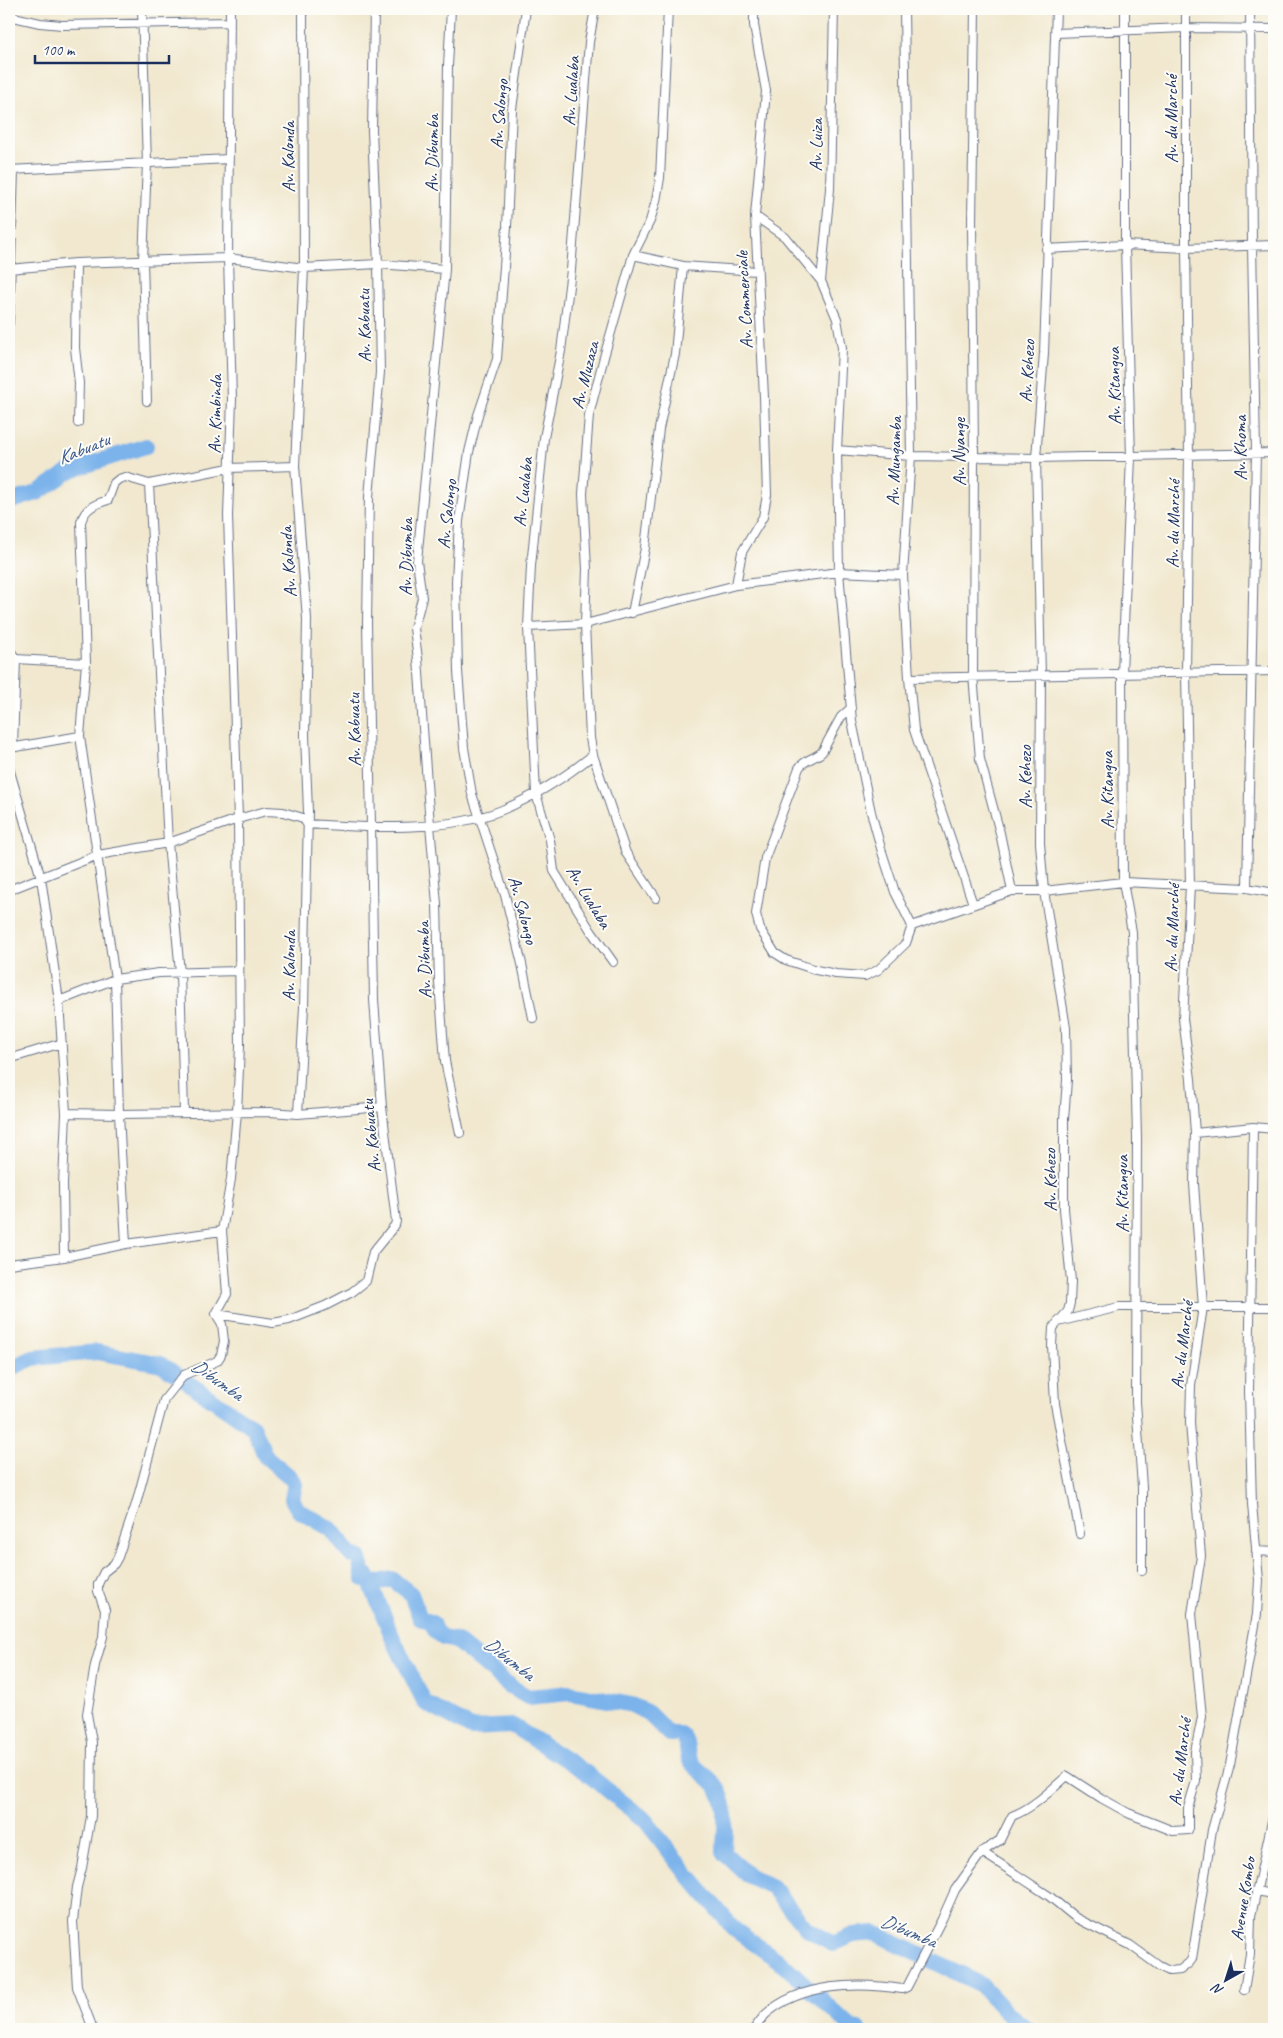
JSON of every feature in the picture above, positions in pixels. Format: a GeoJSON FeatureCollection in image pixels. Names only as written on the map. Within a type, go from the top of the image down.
{"type":"FeatureCollection","features":[{"type":"Feature","properties":{"kind":"street"},"geometry":{"type":"LineString","coordinates":[[142,9],[147,163],[143,261],[147,401]]}},
{"type":"Feature","properties":{"kind":"street","name":"Av. Kimbinda"},"geometry":{"type":"LineString","coordinates":[[216,1314],[227,1294],[222,1231],[231,1180],[240,1046],[238,819],[230,605],[229,468],[232,400],[228,258],[230,9]]}},
{"type":"Feature","properties":{"kind":"street","name":"Av. Kalonda"},"geometry":{"type":"LineString","coordinates":[[298,1114],[304,1007],[307,824],[305,735],[307,619],[295,466],[304,268],[303,9]]}},
{"type":"Feature","properties":{"kind":"street","name":"Av. Kabuatu"},"geometry":{"type":"LineString","coordinates":[[216,1314],[273,1323],[289,1320],[325,1306],[352,1292],[366,1281],[373,1252],[395,1225],[396,1221],[382,1107],[374,1000],[370,826],[367,623],[370,497],[380,372],[378,264],[372,131],[374,9]]}},
{"type":"Feature","properties":{"kind":"street","name":"Av. Dibumba"},"geometry":{"type":"LineString","coordinates":[[451,9],[448,66],[446,269],[417,561],[422,598],[414,628],[437,904],[439,982],[445,1061],[460,1133]]}},
{"type":"Feature","properties":{"kind":"street","name":"Av. Salongo"},"geometry":{"type":"LineString","coordinates":[[526,9],[512,109],[507,227],[497,359],[477,417],[469,452],[459,521],[456,582],[458,671],[464,748],[472,794],[507,904],[533,1018]]}},
{"type":"Feature","properties":{"kind":"street","name":"Av. Lualaba"},"geometry":{"type":"LineString","coordinates":[[595,9],[589,42],[570,279],[561,351],[544,438],[531,566],[528,627],[536,794],[550,840],[554,871],[591,931],[614,962]]}},
{"type":"Feature","properties":{"kind":"street","name":"Av. Muzaza"},"geometry":{"type":"LineString","coordinates":[[656,898],[626,854],[593,756],[590,738],[585,624],[587,569],[583,494],[589,415],[634,255],[650,221],[660,178],[668,9]]}},
{"type":"Feature","properties":{"kind":"street","name":"Av. Commerciale"},"geometry":{"type":"LineString","coordinates":[[736,585],[742,552],[763,517],[766,495],[764,397],[755,216],[766,90],[754,25],[754,9]]}},
{"type":"Feature","properties":{"kind":"street","name":"Av. Luiza"},"geometry":{"type":"LineString","coordinates":[[820,281],[830,189],[834,9]]}},
{"type":"Feature","properties":{"kind":"street","name":"Av. Mungamba"},"geometry":{"type":"LineString","coordinates":[[904,9],[912,456],[903,575],[909,678],[914,730],[973,904]]}},
{"type":"Feature","properties":{"kind":"street","name":"Av. Nyange"},"geometry":{"type":"LineString","coordinates":[[975,9],[972,222],[973,675],[980,759],[1000,833],[1012,891]]}},
{"type":"Feature","properties":{"kind":"street","name":"Av. Kehezo"},"geometry":{"type":"LineString","coordinates":[[1056,9],[1046,249],[1044,353],[1036,458],[1040,676],[1040,843],[1044,891],[1066,1028],[1067,1063],[1064,1119],[1064,1209],[1071,1281],[1068,1311],[1054,1328],[1052,1345],[1055,1404],[1080,1534]]}},
{"type":"Feature","properties":{"kind":"street","name":"Av. Kitangua"},"geometry":{"type":"LineString","coordinates":[[1125,9],[1125,245],[1131,457],[1122,673],[1123,882],[1132,932],[1137,1148],[1136,1402],[1142,1487],[1142,1571]]}},
{"type":"Feature","properties":{"kind":"street","name":"Av. du Marché"},"geometry":{"type":"LineString","coordinates":[[982,1852],[1000,1840],[1012,1816],[1027,1810],[1067,1776],[1128,1813],[1175,1830],[1188,1830],[1188,1808],[1196,1781],[1195,1752],[1202,1717],[1192,1614],[1201,1556],[1190,1423],[1190,1384],[1203,1307],[1194,1184],[1195,1133],[1191,1079],[1183,1020],[1190,886],[1186,673],[1189,455],[1186,248],[1186,9]]}},
{"type":"Feature","properties":{"kind":"street","name":"Av. Khoma"},"geometry":{"type":"LineString","coordinates":[[1247,888],[1256,452],[1250,9]]}},
{"type":"Feature","properties":{"kind":"street"},"geometry":{"type":"LineString","coordinates":[[9,16],[40,23],[62,25],[230,22]]}},
{"type":"Feature","properties":{"kind":"street"},"geometry":{"type":"LineString","coordinates":[[1056,33],[1186,28],[1274,29]]}},
{"type":"Feature","properties":{"kind":"street"},"geometry":{"type":"LineString","coordinates":[[9,323],[11,170],[229,159]]}},
{"type":"Feature","properties":{"kind":"street"},"geometry":{"type":"LineString","coordinates":[[755,216],[785,237],[820,281],[838,319],[842,348],[837,450],[839,572],[851,708],[871,812],[895,892],[912,926],[906,943],[878,970],[865,976],[816,970],[786,960],[775,953],[760,929],[756,914],[764,858],[799,768],[806,760],[822,752],[841,717],[851,708]]}},
{"type":"Feature","properties":{"kind":"street"},"geometry":{"type":"LineString","coordinates":[[1046,249],[1125,245],[1186,248],[1274,245]]}},
{"type":"Feature","properties":{"kind":"street"},"geometry":{"type":"LineString","coordinates":[[634,255],[683,266],[757,271]]}},
{"type":"Feature","properties":{"kind":"street"},"geometry":{"type":"LineString","coordinates":[[10,269],[76,263],[228,258],[304,268],[378,264],[446,269]]}},
{"type":"Feature","properties":{"kind":"street"},"geometry":{"type":"LineString","coordinates":[[76,263],[75,348],[79,383],[78,423]]}},
{"type":"Feature","properties":{"kind":"street"},"geometry":{"type":"LineString","coordinates":[[632,613],[645,548],[659,429],[675,354],[683,266]]}},
{"type":"Feature","properties":{"kind":"street"},"geometry":{"type":"LineString","coordinates":[[837,450],[912,456],[1036,458],[1274,453]]}},
{"type":"Feature","properties":{"kind":"street"},"geometry":{"type":"LineString","coordinates":[[126,1244],[119,1114],[115,979],[80,736],[86,663],[82,517],[93,504],[108,500],[111,488],[119,479],[125,477],[149,484],[229,468],[295,466]]}},
{"type":"Feature","properties":{"kind":"street"},"geometry":{"type":"LineString","coordinates":[[149,484],[168,843],[180,973],[184,1113]]}},
{"type":"Feature","properties":{"kind":"street"},"geometry":{"type":"LineString","coordinates":[[528,627],[585,624],[736,585],[839,572],[903,575]]}},
{"type":"Feature","properties":{"kind":"street"},"geometry":{"type":"LineString","coordinates":[[9,652],[16,659],[11,747],[80,736]]}},
{"type":"Feature","properties":{"kind":"street"},"geometry":{"type":"LineString","coordinates":[[16,659],[86,663]]}},
{"type":"Feature","properties":{"kind":"street"},"geometry":{"type":"LineString","coordinates":[[909,678],[973,675],[1040,676],[1122,673],[1274,672]]}},
{"type":"Feature","properties":{"kind":"street"},"geometry":{"type":"LineString","coordinates":[[9,890],[98,855],[168,843],[266,811],[283,812],[304,818],[307,824],[345,827],[430,825],[480,817],[502,810],[536,794],[560,780],[593,756]]}},
{"type":"Feature","properties":{"kind":"street"},"geometry":{"type":"LineString","coordinates":[[9,768],[41,878],[59,1001],[66,1112],[63,1184],[64,1257]]}},
{"type":"Feature","properties":{"kind":"street"},"geometry":{"type":"LineString","coordinates":[[912,926],[1012,891],[1044,891],[1123,882],[1247,888],[1274,893]]}},
{"type":"Feature","properties":{"kind":"street"},"geometry":{"type":"LineString","coordinates":[[59,1001],[115,979],[159,973],[239,971]]}},
{"type":"Feature","properties":{"kind":"street"},"geometry":{"type":"LineString","coordinates":[[9,1059],[62,1043]]}},
{"type":"Feature","properties":{"kind":"street"},"geometry":{"type":"LineString","coordinates":[[66,1112],[119,1114],[237,1112],[298,1114],[382,1107]]}},
{"type":"Feature","properties":{"kind":"street"},"geometry":{"type":"LineString","coordinates":[[1195,1133],[1253,1127],[1274,1129]]}},
{"type":"Feature","properties":{"kind":"street"},"geometry":{"type":"LineString","coordinates":[[754,2029],[766,2015],[791,1999],[821,1989],[861,1985],[902,1989],[907,1987],[955,1890],[982,1852],[1049,1896],[1076,1918],[1130,1945],[1159,1966],[1170,1971],[1180,1970],[1192,1959],[1212,1830],[1230,1765],[1258,1614],[1259,1580],[1252,1495],[1250,1306],[1253,1127]]}},
{"type":"Feature","properties":{"kind":"street"},"geometry":{"type":"LineString","coordinates":[[9,1264],[64,1257],[126,1244],[222,1231]]}},
{"type":"Feature","properties":{"kind":"street"},"geometry":{"type":"LineString","coordinates":[[1058,1322],[1120,1307],[1274,1307]]}},
{"type":"Feature","properties":{"kind":"street"},"geometry":{"type":"LineString","coordinates":[[93,2029],[77,1988],[73,1921],[77,1887],[91,1816],[92,1742],[87,1714],[95,1665],[103,1637],[105,1610],[98,1592],[98,1584],[104,1572],[114,1564],[118,1557],[138,1495],[164,1400],[184,1375],[218,1361],[221,1355],[224,1341],[222,1324],[216,1314]]}},
{"type":"Feature","properties":{"kind":"street"},"geometry":{"type":"LineString","coordinates":[[1256,1551],[1274,1552]]}},
{"type":"Feature","properties":{"kind":"street","name":"Avenue Kombo"},"geometry":{"type":"LineString","coordinates":[[1244,1990],[1250,1954],[1249,1930],[1274,1812]]}},
{"type":"Feature","properties":{"kind":"street"},"geometry":{"type":"LineString","coordinates":[[1256,1892],[1274,1894]]}},
{"type":"Feature","properties":{"kind":"waterway","name":"Kabuatu"},"geometry":{"type":"LineString","coordinates":[[9,502],[37,493],[71,470],[146,446]]}},
{"type":"Feature","properties":{"kind":"waterway","name":"Dibumba"},"geometry":{"type":"LineString","coordinates":[[9,1369],[33,1358],[97,1352],[161,1364],[254,1428],[265,1456],[289,1476],[295,1484],[292,1499],[298,1510],[331,1529],[351,1555],[359,1557],[364,1579],[374,1584],[392,1579],[411,1594],[420,1618],[432,1623],[435,1631],[443,1638],[456,1641],[511,1687],[528,1697],[570,1693],[632,1705],[648,1713],[669,1734],[680,1734],[685,1741],[691,1762],[716,1786],[723,1802],[725,1810],[724,1853],[749,1876],[772,1887],[806,1928],[833,1944],[853,1935],[875,1933],[980,1984],[1011,2017],[1027,2029]]}},
{"type":"Feature","properties":{"kind":"waterway"},"geometry":{"type":"LineString","coordinates":[[367,1575],[394,1641],[425,1703],[471,1728],[513,1726],[585,1772],[645,1820],[687,1874],[735,1930],[782,1963],[852,2028],[859,2029]]}}]}
